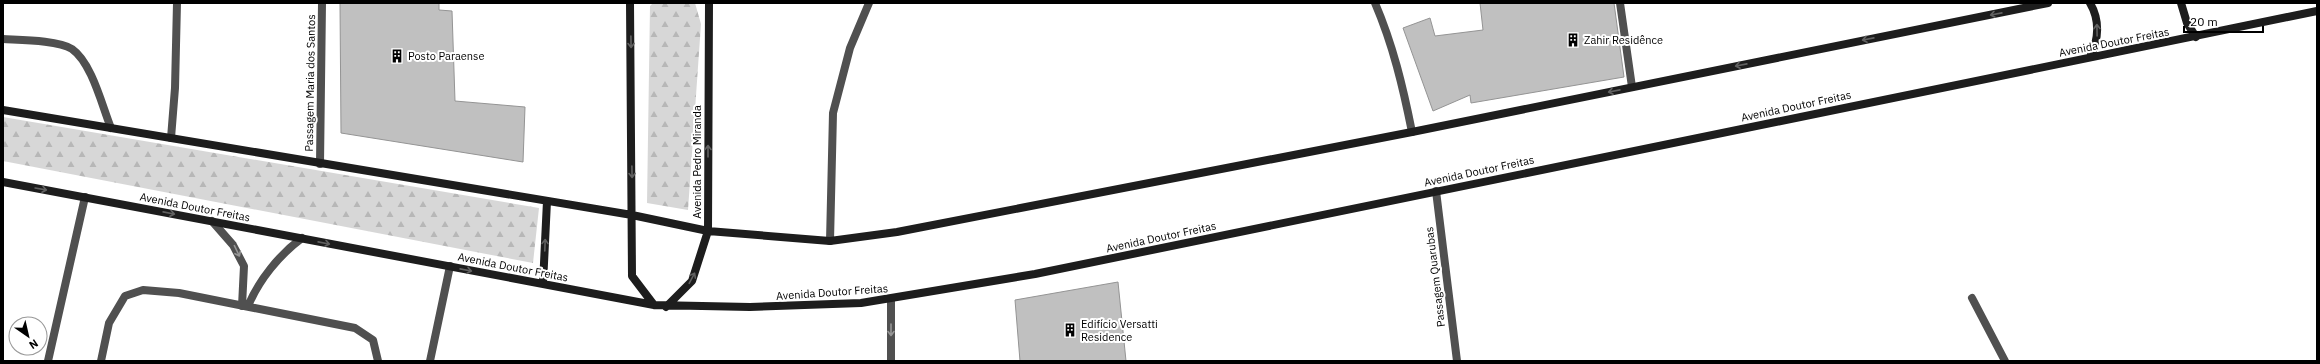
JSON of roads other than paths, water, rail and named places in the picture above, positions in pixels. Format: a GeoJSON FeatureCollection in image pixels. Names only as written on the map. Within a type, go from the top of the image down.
{"type":"FeatureCollection","features":[{"type":"Feature","properties":{"kind":"main road"},"geometry":{"type":"LineString","coordinates":[[630,3],[632,276],[654,305]]}},
{"type":"Feature","properties":{"kind":"main road"},"geometry":{"type":"LineString","coordinates":[[630,14],[636,3]]}},
{"type":"Feature","properties":{"kind":"main road"},"geometry":{"type":"LineString","coordinates":[[704,3],[709,16]]}},
{"type":"Feature","properties":{"kind":"main road","name":"Avenida Pedro Miranda"},"geometry":{"type":"LineString","coordinates":[[666,307],[692,280],[708,232],[710,3]]}},
{"type":"Feature","properties":{"kind":"main road"},"geometry":{"type":"LineString","coordinates":[[3,110],[632,215],[708,232],[830,241],[897,232],[1412,132],[2048,3]]}},
{"type":"Feature","properties":{"kind":"main road"},"geometry":{"type":"LineString","coordinates":[[2090,3],[2096,20],[2097,32],[2096,45],[2090,57]]}},
{"type":"Feature","properties":{"kind":"main road"},"geometry":{"type":"LineString","coordinates":[[2181,3],[2187,23],[2196,37]]}},
{"type":"Feature","properties":{"kind":"main road","name":"Avenida Doutor Freitas"},"geometry":{"type":"LineString","coordinates":[[3,182],[666,307],[750,307],[861,303],[1035,274],[2317,11]]}},
{"type":"Feature","properties":{"kind":"main road"},"geometry":{"type":"LineString","coordinates":[[543,284],[547,201]]}},
{"type":"Feature","properties":{"kind":"street"},"geometry":{"type":"LineString","coordinates":[[171,138],[175,88],[176,3]]}},
{"type":"Feature","properties":{"kind":"street","name":"Passagem Maria dos Santos"},"geometry":{"type":"LineString","coordinates":[[320,164],[322,3]]}},
{"type":"Feature","properties":{"kind":"street"},"geometry":{"type":"LineString","coordinates":[[830,241],[833,112],[850,48],[869,3]]}},
{"type":"Feature","properties":{"kind":"street"},"geometry":{"type":"LineString","coordinates":[[1375,3],[1384,24],[1401,78],[1412,132]]}},
{"type":"Feature","properties":{"kind":"street"},"geometry":{"type":"LineString","coordinates":[[1620,3],[1632,87]]}},
{"type":"Feature","properties":{"kind":"street"},"geometry":{"type":"LineString","coordinates":[[3,39],[57,44],[72,49],[85,62],[111,128]]}},
{"type":"Feature","properties":{"kind":"street","name":"Passagem Quarubas"},"geometry":{"type":"LineString","coordinates":[[1436,191],[1457,361]]}},
{"type":"Feature","properties":{"kind":"street"},"geometry":{"type":"LineString","coordinates":[[48,361],[86,197]]}},
{"type":"Feature","properties":{"kind":"street"},"geometry":{"type":"LineString","coordinates":[[212,221],[234,245],[244,266],[245,306]]}},
{"type":"Feature","properties":{"kind":"street"},"geometry":{"type":"LineString","coordinates":[[245,306],[268,273],[290,247],[302,238]]}},
{"type":"Feature","properties":{"kind":"street"},"geometry":{"type":"LineString","coordinates":[[430,361],[450,266]]}},
{"type":"Feature","properties":{"kind":"street"},"geometry":{"type":"LineString","coordinates":[[101,361],[109,323],[125,296],[143,290],[179,293],[355,328],[374,340],[378,361]]}},
{"type":"Feature","properties":{"kind":"street"},"geometry":{"type":"LineString","coordinates":[[1972,298],[2005,361]]}},
{"type":"Feature","properties":{"kind":"street"},"geometry":{"type":"LineString","coordinates":[[891,361],[892,299]]}},
{"type":"Feature","properties":{"kind":"place","name":"Zahir Residênce"},"geometry":{"type":"Point","coordinates":[1573,40]}},
{"type":"Feature","properties":{"kind":"place","name":"Posto Paraense"},"geometry":{"type":"Point","coordinates":[397,56]}},
{"type":"Feature","properties":{"kind":"place","name":"Edifício Versatti Residence"},"geometry":{"type":"Point","coordinates":[1070,330]}}]}
